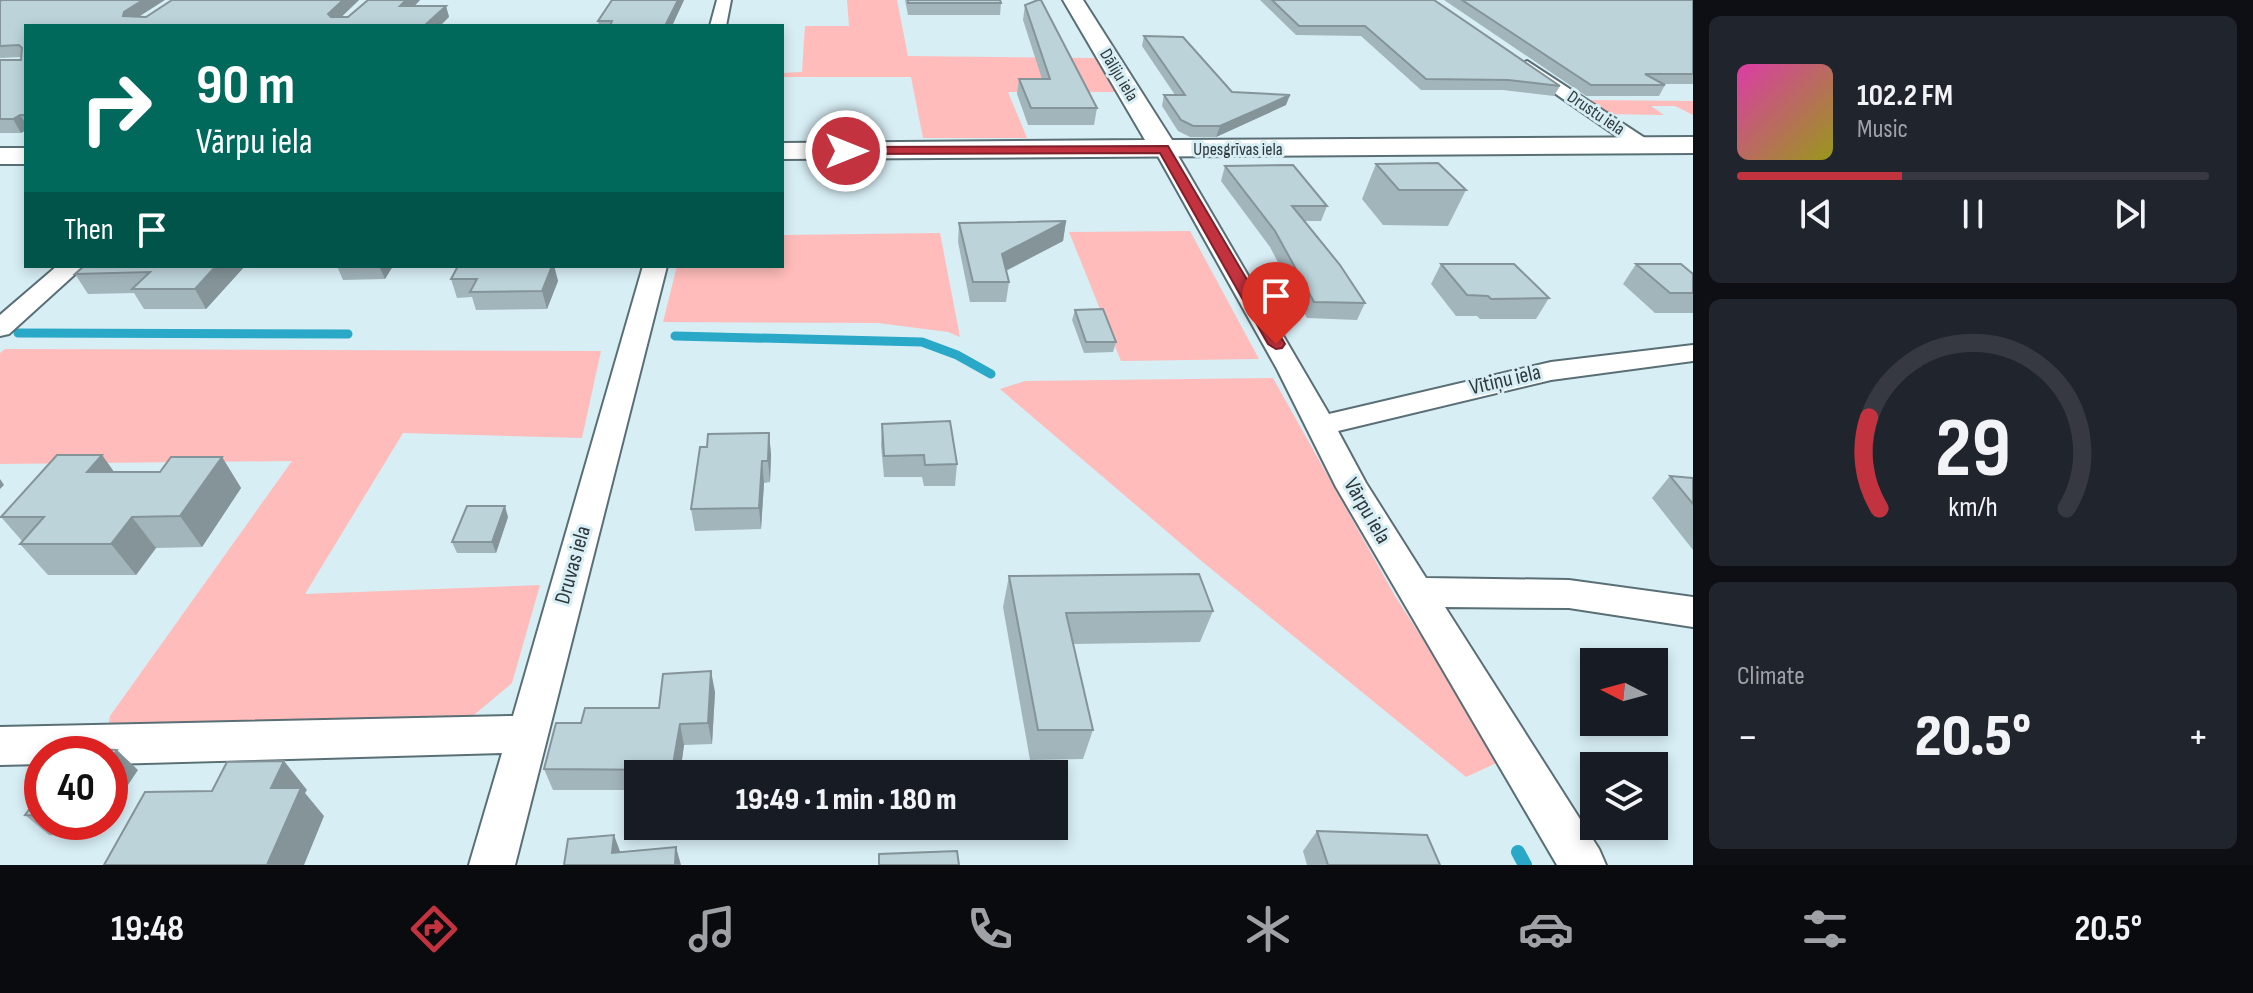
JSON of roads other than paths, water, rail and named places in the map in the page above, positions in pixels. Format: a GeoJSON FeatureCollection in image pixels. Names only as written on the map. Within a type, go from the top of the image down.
{"type":"FeatureCollection","features":[{"type":"Feature","properties":{"kind":"street"},"geometry":{"type":"LineString","coordinates":[[718,24],[724,0]]}},
{"type":"Feature","properties":{"kind":"street","name":"Dāliju iela"},"geometry":{"type":"LineString","coordinates":[[1073,0],[1164,149]]}},
{"type":"Feature","properties":{"kind":"street","name":"Drustu iela"},"geometry":{"type":"LineString","coordinates":[[1508,53],[1644,146]]}},
{"type":"Feature","properties":{"kind":"street","name":"Upesgrīvas iela"},"geometry":{"type":"LineString","coordinates":[[784,151],[1693,145]]}},
{"type":"Feature","properties":{"kind":"street","name":"Vārpu iela"},"geometry":{"type":"LineString","coordinates":[[1164,149],[1414,592],[1583,865]]}},
{"type":"Feature","properties":{"kind":"street"},"geometry":{"type":"LineString","coordinates":[[0,156],[24,156]]}},
{"type":"Feature","properties":{"kind":"street"},"geometry":{"type":"LineString","coordinates":[[0,328],[70,268]]}},
{"type":"Feature","properties":{"kind":"street","name":"Druvas iela"},"geometry":{"type":"LineString","coordinates":[[492,865],[654,268]]}},
{"type":"Feature","properties":{"kind":"street","name":"Vītiņu iela"},"geometry":{"type":"LineString","coordinates":[[1320,426],[1523,375],[1693,353]]}},
{"type":"Feature","properties":{"kind":"street"},"geometry":{"type":"LineString","coordinates":[[1414,592],[1569,594],[1693,612]]}},
{"type":"Feature","properties":{"kind":"street"},"geometry":{"type":"LineString","coordinates":[[0,746],[242,743],[526,734]]}},
{"type":"Feature","properties":{"kind":"waterway"},"geometry":{"type":"LineString","coordinates":[[18,333],[348,334]]}},
{"type":"Feature","properties":{"kind":"waterway"},"geometry":{"type":"LineString","coordinates":[[675,336],[922,342],[957,355],[991,374]]}},
{"type":"Feature","properties":{"kind":"waterway"},"geometry":{"type":"LineString","coordinates":[[1518,852],[1525,865]]}}]}
